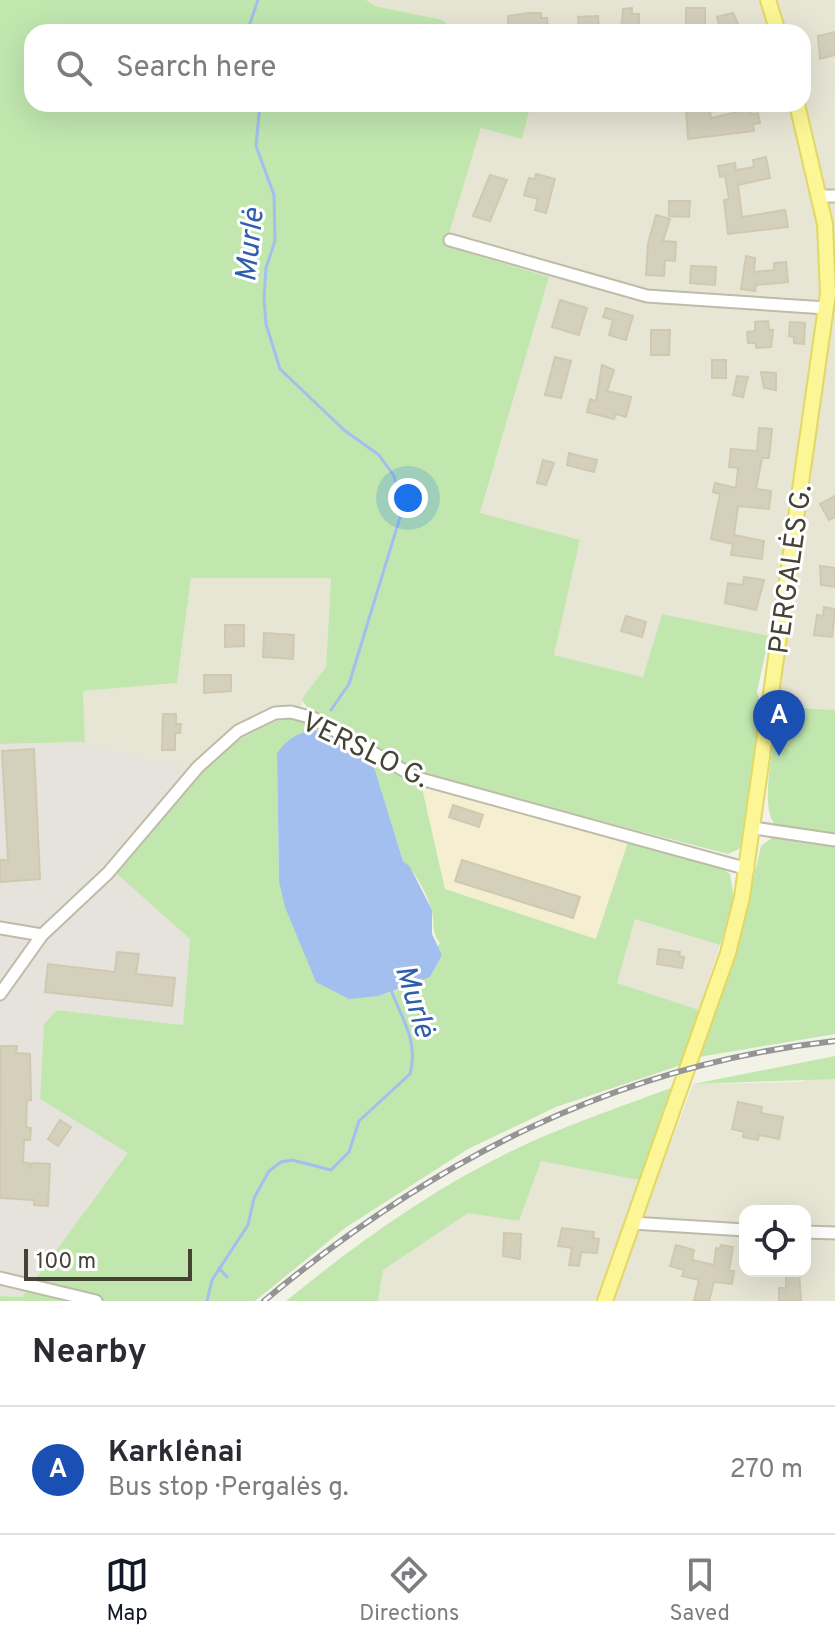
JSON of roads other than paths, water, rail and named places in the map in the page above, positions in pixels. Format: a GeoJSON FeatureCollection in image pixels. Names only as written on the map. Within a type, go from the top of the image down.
{"type":"FeatureCollection","features":[{"type":"Feature","properties":{"kind":"main road"},"geometry":{"type":"LineString","coordinates":[[768,0],[776,24]]}},
{"type":"Feature","properties":{"kind":"main road","name":"PERGALĖS G."},"geometry":{"type":"LineString","coordinates":[[605,1301],[728,953],[748,869],[826,308],[828,244],[799,112]]}},
{"type":"Feature","properties":{"kind":"street"},"geometry":{"type":"LineString","coordinates":[[819,196],[835,196]]}},
{"type":"Feature","properties":{"kind":"street"},"geometry":{"type":"LineString","coordinates":[[450,240],[647,296],[826,308]]}},
{"type":"Feature","properties":{"kind":"street","name":"VERSLO G."},"geometry":{"type":"LineString","coordinates":[[0,994],[42,935],[108,873],[198,767],[245,727],[265,716],[284,712],[303,714],[328,725],[417,778],[748,869]]}},
{"type":"Feature","properties":{"kind":"street"},"geometry":{"type":"LineString","coordinates":[[754,828],[835,840]]}},
{"type":"Feature","properties":{"kind":"street"},"geometry":{"type":"LineString","coordinates":[[0,928],[42,935]]}},
{"type":"Feature","properties":{"kind":"street"},"geometry":{"type":"LineString","coordinates":[[632,1223],[739,1230]]}},
{"type":"Feature","properties":{"kind":"street"},"geometry":{"type":"LineString","coordinates":[[811,1232],[835,1233]]}},
{"type":"Feature","properties":{"kind":"street"},"geometry":{"type":"LineString","coordinates":[[0,1278],[96,1301]]}},
{"type":"Feature","properties":{"kind":"water"},"geometry":{"type":"Polygon","coordinates":[[[321,730],[366,759],[375,770],[403,861],[410,867],[432,910],[432,934],[442,955],[430,977],[379,996],[349,999],[316,982],[285,907],[279,881],[277,753],[296,736],[321,730]]]}},
{"type":"Feature","properties":{"kind":"waterway","name":"Murlė"},"geometry":{"type":"LineString","coordinates":[[250,24],[258,0]]}},
{"type":"Feature","properties":{"kind":"waterway","name":"Murlė"},"geometry":{"type":"LineString","coordinates":[[259,112],[256,146],[274,195],[275,241],[266,268],[266,324],[280,369],[344,430],[379,455],[394,476],[402,511],[349,684],[331,710]]}},
{"type":"Feature","properties":{"kind":"waterway","name":"Murlė"},"geometry":{"type":"LineString","coordinates":[[207,1301],[212,1280],[248,1225],[254,1198],[269,1171],[281,1162],[292,1160],[331,1170],[349,1152],[359,1121],[410,1074],[411,1041],[391,990]]}},
{"type":"Feature","properties":{"kind":"waterway","name":"Murlė"},"geometry":{"type":"LineString","coordinates":[[219,1268],[227,1277]]}},
{"type":"Feature","properties":{"kind":"railway"},"geometry":{"type":"LineString","coordinates":[[264,1301],[392,1205],[460,1164],[530,1128],[602,1097],[677,1072],[754,1053],[835,1041]]}},
{"type":"Feature","properties":{"kind":"place","name":"Karklėnai"},"geometry":{"type":"Point","coordinates":[779,756]}}]}
